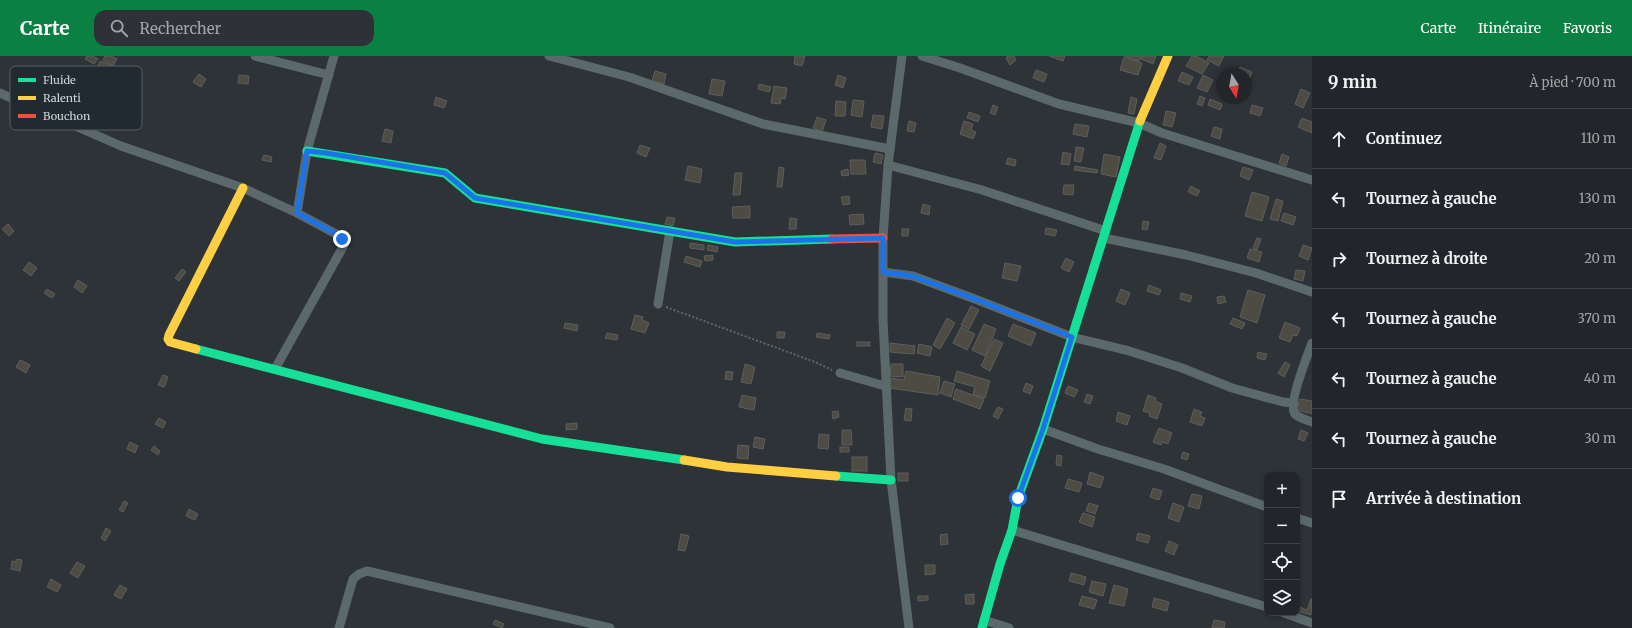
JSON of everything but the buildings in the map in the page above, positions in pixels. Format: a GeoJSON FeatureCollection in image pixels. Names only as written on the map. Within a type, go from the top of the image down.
{"type":"FeatureCollection","features":[{"type":"Feature","properties":{"kind":"street"},"geometry":{"type":"LineString","coordinates":[[255,56],[329,75]]}},
{"type":"Feature","properties":{"kind":"street"},"geometry":{"type":"LineString","coordinates":[[297,213],[307,151],[334,56]]}},
{"type":"Feature","properties":{"kind":"street"},"geometry":{"type":"LineString","coordinates":[[549,56],[629,77],[763,124],[890,149]]}},
{"type":"Feature","properties":{"kind":"street"},"geometry":{"type":"LineString","coordinates":[[902,56],[888,165],[883,238],[883,272],[885,386],[891,480],[909,628]]}},
{"type":"Feature","properties":{"kind":"street"},"geometry":{"type":"LineString","coordinates":[[922,56],[960,68],[1059,104],[1138,123],[1162,133],[1312,180]]}},
{"type":"Feature","properties":{"kind":"street"},"geometry":{"type":"LineString","coordinates":[[1009,628],[983,624],[1000,564],[1012,530],[1018,498],[1043,429],[1105,235],[1138,123],[1168,56]]}},
{"type":"Feature","properties":{"kind":"street"},"geometry":{"type":"LineString","coordinates":[[0,93],[10,97]]}},
{"type":"Feature","properties":{"kind":"street"},"geometry":{"type":"LineString","coordinates":[[84,130],[121,146],[243,188],[297,213],[338,235],[342,239],[344,245],[275,369]]}},
{"type":"Feature","properties":{"kind":"street"},"geometry":{"type":"LineString","coordinates":[[307,151],[445,173],[475,198],[735,242],[883,238]]}},
{"type":"Feature","properties":{"kind":"street"},"geometry":{"type":"LineString","coordinates":[[888,165],[982,190],[1105,235],[1256,273],[1312,292]]}},
{"type":"Feature","properties":{"kind":"street"},"geometry":{"type":"LineString","coordinates":[[243,188],[169,335],[168,339],[170,342],[542,439],[727,467],[891,480]]}},
{"type":"Feature","properties":{"kind":"street"},"geometry":{"type":"LineString","coordinates":[[658,304],[670,231]]}},
{"type":"Feature","properties":{"kind":"street"},"geometry":{"type":"LineString","coordinates":[[883,272],[912,276],[1072,337],[1126,350],[1182,368],[1232,388],[1284,402],[1294,403]]}},
{"type":"Feature","properties":{"kind":"street"},"geometry":{"type":"LineString","coordinates":[[1312,343],[1295,392],[1294,403],[1294,413],[1312,422]]}},
{"type":"Feature","properties":{"kind":"street"},"geometry":{"type":"LineString","coordinates":[[840,373],[885,386]]}},
{"type":"Feature","properties":{"kind":"street"},"geometry":{"type":"LineString","coordinates":[[1043,429],[1098,449],[1164,469],[1264,506]]}},
{"type":"Feature","properties":{"kind":"street"},"geometry":{"type":"LineString","coordinates":[[1300,519],[1312,523]]}},
{"type":"Feature","properties":{"kind":"street"},"geometry":{"type":"LineString","coordinates":[[1012,530],[1264,606]]}},
{"type":"Feature","properties":{"kind":"street"},"geometry":{"type":"LineString","coordinates":[[339,628],[353,579],[359,574],[367,572],[610,628]]}},
{"type":"Feature","properties":{"kind":"street"},"geometry":{"type":"LineString","coordinates":[[1292,616],[1312,623]]}},
{"type":"Feature","properties":{"kind":"path"},"geometry":{"type":"LineString","coordinates":[[658,304],[815,362],[840,373]]}},
{"type":"Feature","properties":{"kind":"traffic: fast"},"geometry":{"type":"LineString","coordinates":[[982,628],[1000,564],[1012,530],[1018,498],[1043,429],[1140,121]]}},
{"type":"Feature","properties":{"kind":"traffic: fast"},"geometry":{"type":"LineString","coordinates":[[307,151],[445,173],[475,198],[735,242],[832,239]]}},
{"type":"Feature","properties":{"kind":"traffic: fast"},"geometry":{"type":"LineString","coordinates":[[196,349],[542,439],[684,460]]}},
{"type":"Feature","properties":{"kind":"traffic: fast"},"geometry":{"type":"LineString","coordinates":[[836,476],[891,480]]}},
{"type":"Feature","properties":{"kind":"traffic: slow"},"geometry":{"type":"LineString","coordinates":[[1140,121],[1168,56]]}},
{"type":"Feature","properties":{"kind":"traffic: slow"},"geometry":{"type":"LineString","coordinates":[[196,349],[170,342],[168,339],[169,335],[243,188]]}},
{"type":"Feature","properties":{"kind":"traffic: slow"},"geometry":{"type":"LineString","coordinates":[[684,460],[727,467],[836,476]]}},
{"type":"Feature","properties":{"kind":"traffic: jam"},"geometry":{"type":"LineString","coordinates":[[832,239],[883,238]]}},
{"type":"Feature","properties":{"kind":"route"},"geometry":{"type":"LineString","coordinates":[[342,239],[338,235],[297,213],[307,151],[445,173],[475,198],[735,242],[883,238],[883,272],[912,276],[1072,337],[1043,429],[1018,498]]}}]}
